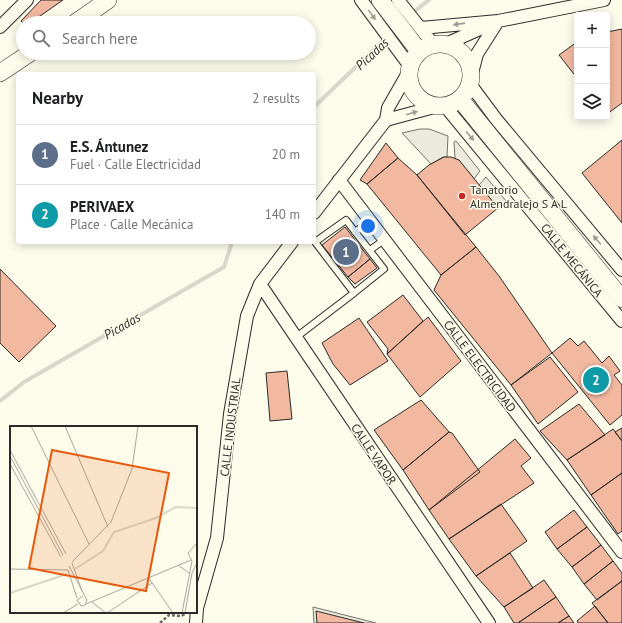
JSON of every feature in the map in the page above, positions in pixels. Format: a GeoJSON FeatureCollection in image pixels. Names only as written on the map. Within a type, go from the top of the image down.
{"type":"FeatureCollection","features":[{"type":"Feature","properties":{"kind":"street"},"geometry":{"type":"LineString","coordinates":[[0,27],[27,0]]}},
{"type":"Feature","properties":{"kind":"street"},"geometry":{"type":"LineString","coordinates":[[85,16],[108,0]]}},
{"type":"Feature","properties":{"kind":"street"},"geometry":{"type":"LineString","coordinates":[[361,0],[402,23],[432,46],[453,46],[465,56],[469,62],[471,81],[496,119],[622,270]]}},
{"type":"Feature","properties":{"kind":"street"},"geometry":{"type":"LineString","coordinates":[[380,0],[402,23],[409,69],[409,83],[416,96],[428,104],[448,104],[622,299]]}},
{"type":"Feature","properties":{"kind":"street"},"geometry":{"type":"LineString","coordinates":[[316,210],[386,120],[388,108],[409,69],[432,46],[498,21],[604,0]]}},
{"type":"Feature","properties":{"kind":"street"},"geometry":{"type":"LineString","coordinates":[[402,23],[498,21]]}},
{"type":"Feature","properties":{"kind":"street"},"geometry":{"type":"LineString","coordinates":[[386,120],[448,104],[471,81],[477,54],[498,21]]}},
{"type":"Feature","properties":{"kind":"street"},"geometry":{"type":"LineString","coordinates":[[2,70],[18,60]]}},
{"type":"Feature","properties":{"kind":"street","name":"CALLE MECÁNICA"},"geometry":{"type":"LineString","coordinates":[[448,104],[622,321]]}},
{"type":"Feature","properties":{"kind":"street","name":"CALLE ELECTRICIDAD"},"geometry":{"type":"LineString","coordinates":[[339,180],[622,552]]}},
{"type":"Feature","properties":{"kind":"street","name":"CALLE INDUSTRIAL"},"geometry":{"type":"LineString","coordinates":[[197,608],[217,538],[230,414],[247,316],[260,284],[290,244]]}},
{"type":"Feature","properties":{"kind":"street","name":"CALLE VAPOR"},"geometry":{"type":"LineString","coordinates":[[260,284],[488,623]]}},
{"type":"Feature","properties":{"kind":"street","name":"CALLE INDUSTRIAL"},"geometry":{"type":"LineString","coordinates":[[196,623],[197,613]]}},
{"type":"Feature","properties":{"kind":"lane"},"geometry":{"type":"LineString","coordinates":[[295,338],[384,270],[346,220],[316,241]]}},
{"type":"Feature","properties":{"kind":"lane"},"geometry":{"type":"LineString","coordinates":[[356,232],[370,221]]}},
{"type":"Feature","properties":{"kind":"lane"},"geometry":{"type":"LineString","coordinates":[[370,250],[384,240]]}},
{"type":"Feature","properties":{"kind":"lane"},"geometry":{"type":"LineString","coordinates":[[316,244],[354,293]]}},
{"type":"Feature","properties":{"kind":"path"},"geometry":{"type":"LineString","coordinates":[[160,623],[169,615],[181,616],[187,613]]}},
{"type":"Feature","properties":{"kind":"shaded area"},"geometry":{"type":"Polygon","coordinates":[[[420,129],[429,129],[448,136],[447,157],[443,157],[431,164],[402,133],[420,129]]]}},
{"type":"Feature","properties":{"kind":"shaded area"},"geometry":{"type":"Polygon","coordinates":[[[456,141],[480,171],[474,179],[455,158],[454,142],[456,141]]]}},
{"type":"Feature","properties":{"kind":"shaded area"},"geometry":{"type":"Polygon","coordinates":[[[486,177],[506,201],[498,208],[479,185],[486,177]]]}},
{"type":"Feature","properties":{"kind":"shaded area"},"geometry":{"type":"Polygon","coordinates":[[[313,607],[376,623],[314,623],[313,607]]]}},
{"type":"Feature","properties":{"kind":"building"},"geometry":{"type":"Polygon","coordinates":[[[41,0],[63,0],[40,16],[26,16],[41,0]]]}},
{"type":"Feature","properties":{"kind":"building"},"geometry":{"type":"Polygon","coordinates":[[[622,29],[622,103],[610,112],[610,48],[610,31],[622,29]]]}},
{"type":"Feature","properties":{"kind":"building"},"geometry":{"type":"Polygon","coordinates":[[[574,44],[574,74],[559,55],[574,44]]]}},
{"type":"Feature","properties":{"kind":"building"},"geometry":{"type":"Polygon","coordinates":[[[622,140],[622,223],[582,173],[622,140]]]}},
{"type":"Feature","properties":{"kind":"building"},"geometry":{"type":"Polygon","coordinates":[[[386,143],[398,158],[367,184],[360,180],[386,143]]]}},
{"type":"Feature","properties":{"kind":"building","name":"Tanatorio Almendralejo S A L"},"geometry":{"type":"Polygon","coordinates":[[[444,157],[451,157],[459,160],[498,208],[465,235],[417,175],[429,165],[444,157]]]}},
{"type":"Feature","properties":{"kind":"building"},"geometry":{"type":"Polygon","coordinates":[[[398,158],[417,175],[476,247],[441,275],[367,184],[398,158]]]}},
{"type":"Feature","properties":{"kind":"building"},"geometry":{"type":"Polygon","coordinates":[[[345,227],[370,259],[348,277],[322,245],[345,227]]]}},
{"type":"Feature","properties":{"kind":"building"},"geometry":{"type":"Polygon","coordinates":[[[476,247],[499,276],[552,353],[511,385],[434,290],[441,275],[476,247]]]}},
{"type":"Feature","properties":{"kind":"building"},"geometry":{"type":"Polygon","coordinates":[[[370,259],[377,268],[355,284],[348,277],[370,259]]]}},
{"type":"Feature","properties":{"kind":"building"},"geometry":{"type":"Polygon","coordinates":[[[0,269],[56,326],[19,362],[0,343],[0,269]]]}},
{"type":"Feature","properties":{"kind":"building"},"geometry":{"type":"Polygon","coordinates":[[[403,295],[423,321],[387,354],[388,349],[367,322],[403,295]]]}},
{"type":"Feature","properties":{"kind":"building"},"geometry":{"type":"Polygon","coordinates":[[[428,317],[461,361],[420,397],[387,354],[428,317]]]}},
{"type":"Feature","properties":{"kind":"building"},"geometry":{"type":"Polygon","coordinates":[[[359,318],[388,361],[350,385],[333,364],[322,343],[359,318]]]}},
{"type":"Feature","properties":{"kind":"building"},"geometry":{"type":"Polygon","coordinates":[[[570,338],[578,346],[584,341],[602,363],[609,356],[620,371],[614,375],[622,385],[622,415],[610,425],[552,353],[570,338]]]}},
{"type":"Feature","properties":{"kind":"building"},"geometry":{"type":"Polygon","coordinates":[[[550,357],[578,392],[538,424],[511,385],[550,357]]]}},
{"type":"Feature","properties":{"kind":"building"},"geometry":{"type":"Polygon","coordinates":[[[287,371],[292,419],[270,421],[266,373],[287,371]]]}},
{"type":"Feature","properties":{"kind":"building"},"geometry":{"type":"Polygon","coordinates":[[[421,400],[449,432],[403,470],[374,430],[421,400]]]}},
{"type":"Feature","properties":{"kind":"building"},"geometry":{"type":"Polygon","coordinates":[[[579,404],[605,435],[567,460],[540,431],[579,404]]]}},
{"type":"Feature","properties":{"kind":"building"},"geometry":{"type":"Polygon","coordinates":[[[622,428],[622,441],[615,432],[622,428]]]}},
{"type":"Feature","properties":{"kind":"building"},"geometry":{"type":"Polygon","coordinates":[[[613,429],[622,441],[622,473],[591,495],[567,460],[613,429]]]}},
{"type":"Feature","properties":{"kind":"building"},"geometry":{"type":"Polygon","coordinates":[[[449,432],[452,433],[480,472],[429,510],[403,470],[449,432]]]}},
{"type":"Feature","properties":{"kind":"building"},"geometry":{"type":"Polygon","coordinates":[[[515,439],[531,458],[521,466],[534,483],[449,539],[429,510],[515,439]]]}},
{"type":"Feature","properties":{"kind":"building"},"geometry":{"type":"Polygon","coordinates":[[[622,473],[622,531],[618,534],[591,495],[622,473]]]}},
{"type":"Feature","properties":{"kind":"building"},"geometry":{"type":"Polygon","coordinates":[[[501,504],[527,541],[476,576],[449,539],[501,504]]]}},
{"type":"Feature","properties":{"kind":"building"},"geometry":{"type":"Polygon","coordinates":[[[574,510],[587,527],[557,549],[545,532],[574,510]]]}},
{"type":"Feature","properties":{"kind":"building"},"geometry":{"type":"Polygon","coordinates":[[[587,527],[601,545],[572,567],[557,549],[587,527]]]}},
{"type":"Feature","properties":{"kind":"building"},"geometry":{"type":"Polygon","coordinates":[[[601,545],[613,561],[584,584],[572,567],[601,545]]]}},
{"type":"Feature","properties":{"kind":"building"},"geometry":{"type":"Polygon","coordinates":[[[510,553],[533,588],[504,607],[476,576],[510,553]]]}},
{"type":"Feature","properties":{"kind":"building"},"geometry":{"type":"Polygon","coordinates":[[[613,561],[622,573],[622,581],[597,600],[584,584],[613,561]]]}},
{"type":"Feature","properties":{"kind":"building"},"geometry":{"type":"Polygon","coordinates":[[[544,580],[556,597],[518,623],[514,623],[504,607],[544,580]]]}},
{"type":"Feature","properties":{"kind":"building"},"geometry":{"type":"Polygon","coordinates":[[[622,581],[622,623],[608,623],[592,603],[622,581]]]}},
{"type":"Feature","properties":{"kind":"building"},"geometry":{"type":"Polygon","coordinates":[[[556,597],[569,616],[558,623],[518,623],[556,597]]]}},
{"type":"Feature","properties":{"kind":"building"},"geometry":{"type":"Polygon","coordinates":[[[595,606],[608,623],[578,623],[577,621],[595,606]]]}},
{"type":"Feature","properties":{"kind":"building"},"geometry":{"type":"Polygon","coordinates":[[[316,611],[364,623],[317,623],[316,611]]]}},
{"type":"Feature","properties":{"kind":"building"},"geometry":{"type":"Polygon","coordinates":[[[569,616],[574,623],[558,623],[569,616]]]}},
{"type":"Feature","properties":{"kind":"waterway","name":"Picadas"},"geometry":{"type":"LineString","coordinates":[[411,14],[429,0]]}},
{"type":"Feature","properties":{"kind":"waterway","name":"Picadas"},"geometry":{"type":"LineString","coordinates":[[316,105],[387,37]]}},
{"type":"Feature","properties":{"kind":"waterway","name":"Picadas"},"geometry":{"type":"LineString","coordinates":[[0,401],[24,382],[224,267],[231,244]]}},
{"type":"Feature","properties":{"kind":"place","name":"Tanatorio Almendralejo S A L"},"geometry":{"type":"Point","coordinates":[462,196]}},
{"type":"Feature","properties":{"kind":"place","name":"E.S. Ántunez"},"geometry":{"type":"Point","coordinates":[346,252]}},
{"type":"Feature","properties":{"kind":"place","name":"PERIVAEX"},"geometry":{"type":"Point","coordinates":[596,380]}}]}
